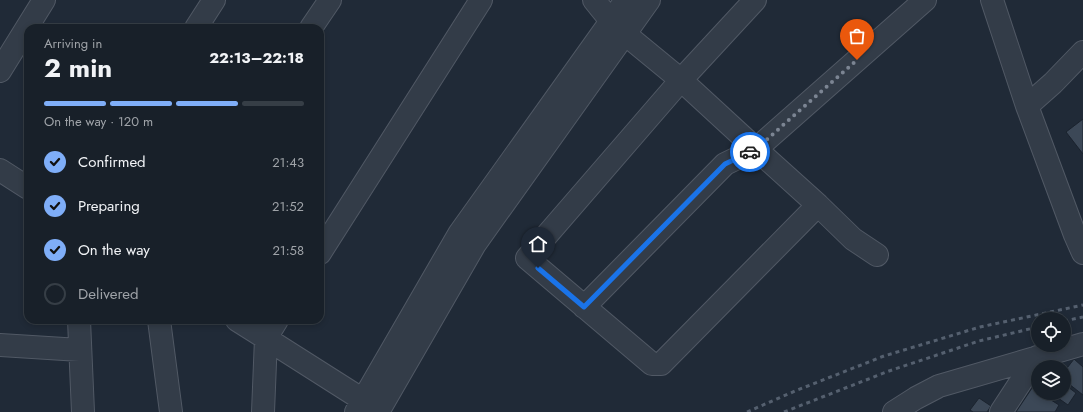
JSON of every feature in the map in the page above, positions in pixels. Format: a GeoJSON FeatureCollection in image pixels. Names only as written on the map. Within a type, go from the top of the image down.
{"type":"FeatureCollection","features":[{"type":"Feature","properties":{"kind":"street"},"geometry":{"type":"LineString","coordinates":[[29,24],[44,0]]}},
{"type":"Feature","properties":{"kind":"street"},"geometry":{"type":"LineString","coordinates":[[199,24],[214,0]]}},
{"type":"Feature","properties":{"kind":"street"},"geometry":{"type":"LineString","coordinates":[[314,24],[330,0]]}},
{"type":"Feature","properties":{"kind":"street"},"geometry":{"type":"LineString","coordinates":[[324,247],[481,0]]}},
{"type":"Feature","properties":{"kind":"street"},"geometry":{"type":"LineString","coordinates":[[594,0],[618,28],[681,80],[818,205],[853,239],[877,255]]}},
{"type":"Feature","properties":{"kind":"street"},"geometry":{"type":"LineString","coordinates":[[618,28],[626,0]]}},
{"type":"Feature","properties":{"kind":"street"},"geometry":{"type":"LineString","coordinates":[[243,324],[266,338],[365,408],[459,234],[618,28],[649,0]]}},
{"type":"Feature","properties":{"kind":"street"},"geometry":{"type":"LineString","coordinates":[[755,0],[681,80],[527,258],[652,364],[662,364],[818,205]]}},
{"type":"Feature","properties":{"kind":"street"},"geometry":{"type":"LineString","coordinates":[[584,307],[725,164],[756,149],[925,0]]}},
{"type":"Feature","properties":{"kind":"street"},"geometry":{"type":"LineString","coordinates":[[992,0],[1027,106],[1083,253]]}},
{"type":"Feature","properties":{"kind":"street"},"geometry":{"type":"LineString","coordinates":[[0,71],[24,32]]}},
{"type":"Feature","properties":{"kind":"street"},"geometry":{"type":"LineString","coordinates":[[1027,106],[1053,83],[1083,52]]}},
{"type":"Feature","properties":{"kind":"street"},"geometry":{"type":"LineString","coordinates":[[0,170],[24,185]]}},
{"type":"Feature","properties":{"kind":"street"},"geometry":{"type":"LineString","coordinates":[[79,324],[83,412]]}},
{"type":"Feature","properties":{"kind":"street"},"geometry":{"type":"LineString","coordinates":[[159,324],[170,412]]}},
{"type":"Feature","properties":{"kind":"street"},"geometry":{"type":"LineString","coordinates":[[263,412],[266,338],[275,324]]}},
{"type":"Feature","properties":{"kind":"street"},"geometry":{"type":"LineString","coordinates":[[894,412],[939,386],[1083,344]]}},
{"type":"Feature","properties":{"kind":"street"},"geometry":{"type":"LineString","coordinates":[[0,345],[80,350]]}},
{"type":"Feature","properties":{"kind":"street"},"geometry":{"type":"LineString","coordinates":[[1001,412],[1037,357]]}},
{"type":"Feature","properties":{"kind":"building"},"geometry":{"type":"Polygon","coordinates":[[[1083,119],[1083,154],[1066,132],[1083,119]]]}},
{"type":"Feature","properties":{"kind":"building"},"geometry":{"type":"Polygon","coordinates":[[[1074,359],[1083,367],[1083,395],[1071,386],[1071,363],[1074,359]]]}},
{"type":"Feature","properties":{"kind":"building"},"geometry":{"type":"Polygon","coordinates":[[[1071,389],[1076,393],[1068,405],[1061,400],[1071,400],[1071,389]]]}},
{"type":"Feature","properties":{"kind":"building"},"geometry":{"type":"Polygon","coordinates":[[[1031,390],[1031,400],[1051,400],[1059,405],[1055,412],[1016,412],[1031,390]]]}},
{"type":"Feature","properties":{"kind":"building"},"geometry":{"type":"Polygon","coordinates":[[[979,398],[991,406],[987,412],[973,412],[970,410],[979,398]]]}},
{"type":"Feature","properties":{"kind":"railway"},"geometry":{"type":"LineString","coordinates":[[747,412],[795,391],[884,356],[980,327],[1083,305]]}},
{"type":"Feature","properties":{"kind":"railway"},"geometry":{"type":"LineString","coordinates":[[1071,320],[1083,317]]}},
{"type":"Feature","properties":{"kind":"railway"},"geometry":{"type":"LineString","coordinates":[[784,412],[889,371],[979,341],[1031,329]]}},
{"type":"Feature","properties":{"kind":"way so far"},"geometry":{"type":"LineString","coordinates":[[750,152],[756,149],[857,60]]}},
{"type":"Feature","properties":{"kind":"route"},"geometry":{"type":"LineString","coordinates":[[538,268],[584,307],[725,164],[750,152]]}}]}
